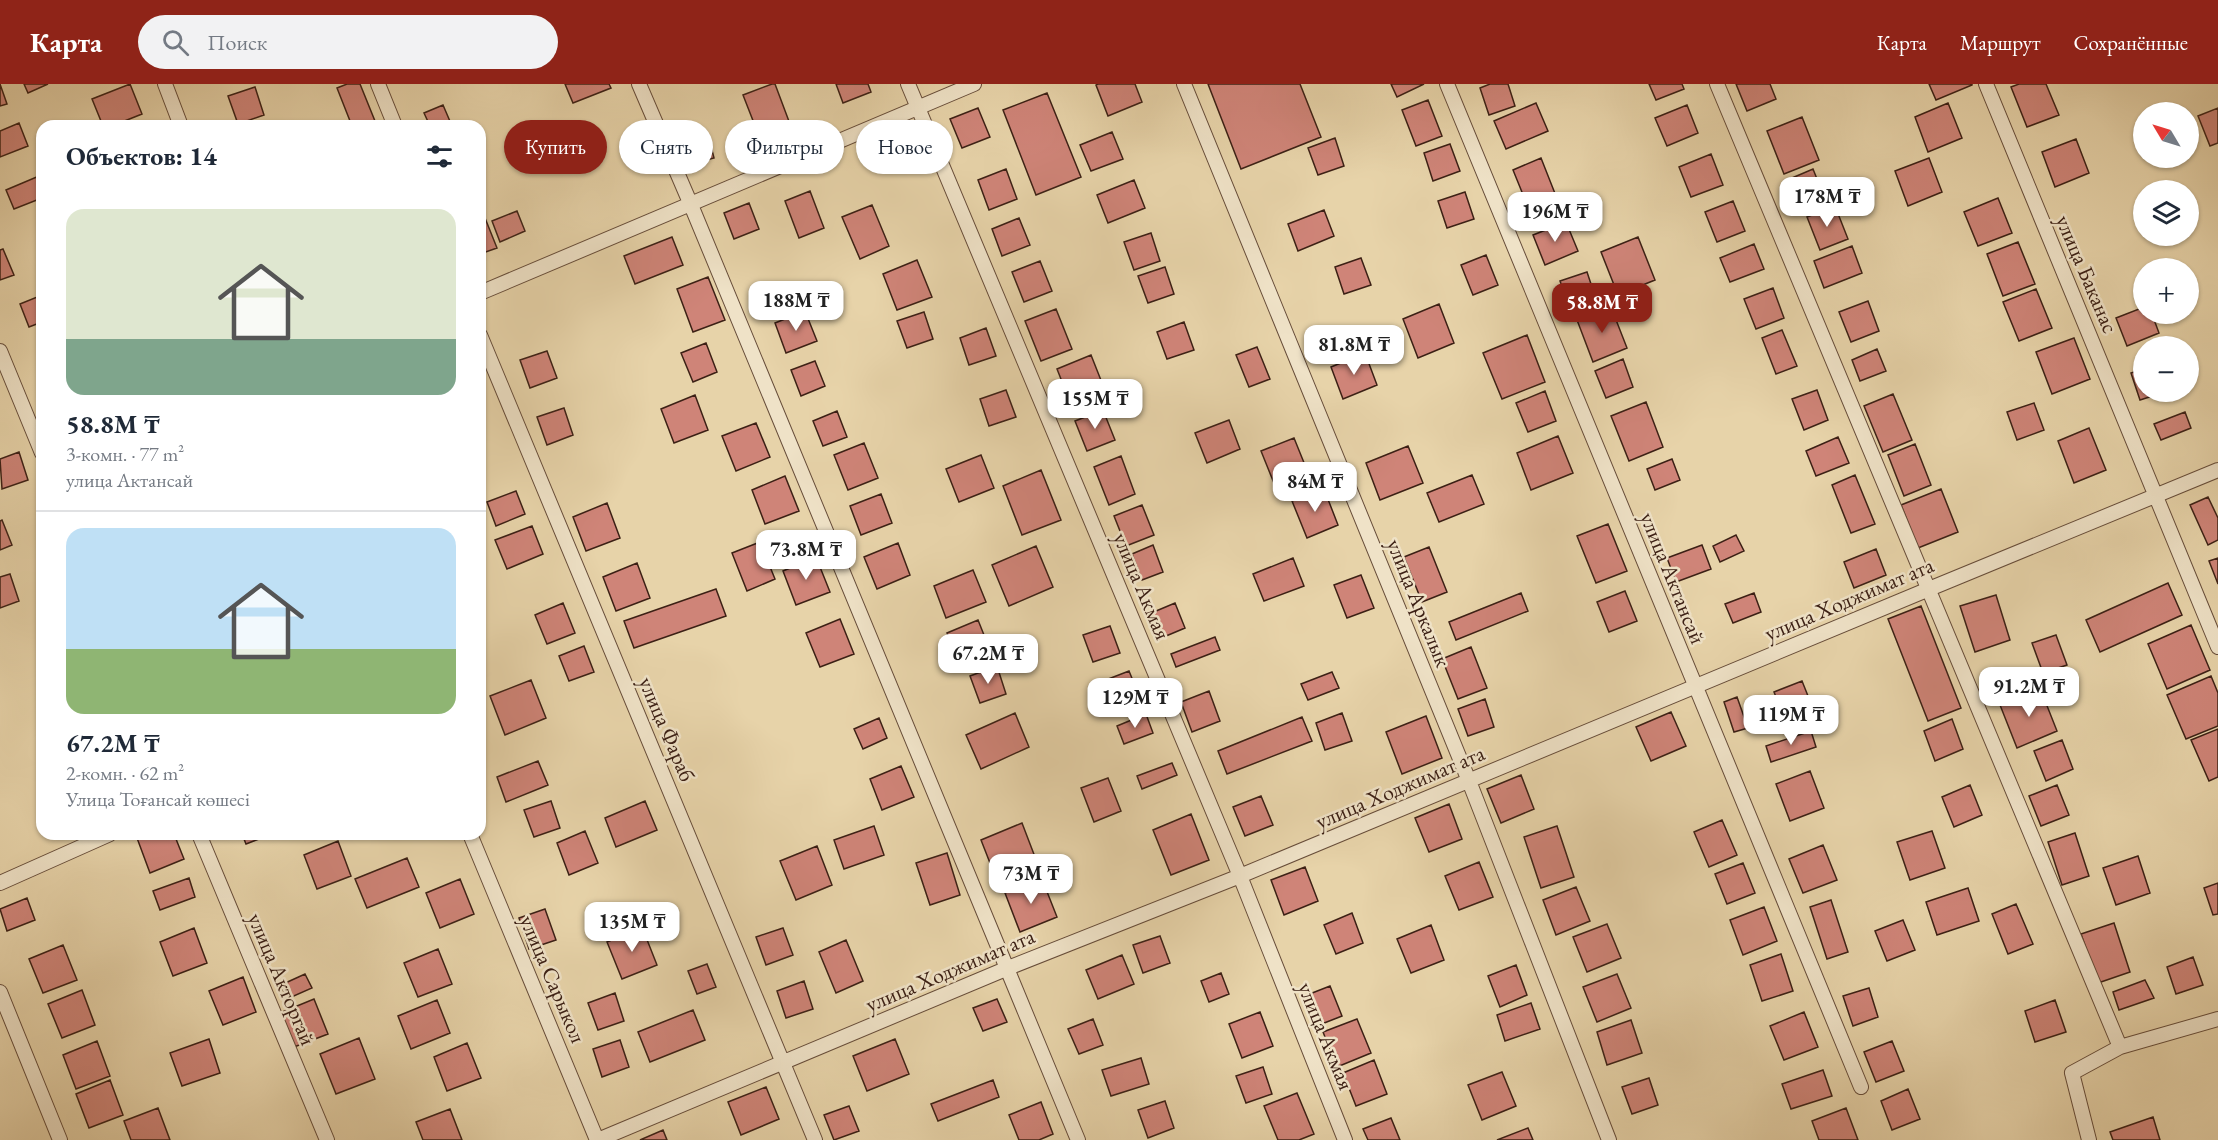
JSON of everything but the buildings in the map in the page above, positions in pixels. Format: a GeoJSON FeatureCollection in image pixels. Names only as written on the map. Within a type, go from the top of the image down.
{"type":"FeatureCollection","features":[{"type":"Feature","properties":{"kind":"street"},"geometry":{"type":"LineString","coordinates":[[165,84],[180,120]]}},
{"type":"Feature","properties":{"kind":"street"},"geometry":{"type":"LineString","coordinates":[[378,84],[393,120]]}},
{"type":"Feature","properties":{"kind":"street"},"geometry":{"type":"LineString","coordinates":[[639,84],[1078,1140]]}},
{"type":"Feature","properties":{"kind":"street","name":"улица Акмая"},"geometry":{"type":"LineString","coordinates":[[908,84],[1240,876],[1345,1140]]}},
{"type":"Feature","properties":{"kind":"street"},"geometry":{"type":"LineString","coordinates":[[486,290],[974,84]]}},
{"type":"Feature","properties":{"kind":"street","name":"улица Аркалык"},"geometry":{"type":"LineString","coordinates":[[1184,84],[1469,781],[1609,1140]]}},
{"type":"Feature","properties":{"kind":"street","name":"улица Актансай"},"geometry":{"type":"LineString","coordinates":[[1447,84],[1861,1087]]}},
{"type":"Feature","properties":{"kind":"street"},"geometry":{"type":"LineString","coordinates":[[1717,84],[2120,1047]]}},
{"type":"Feature","properties":{"kind":"street","name":"улица Баканас"},"geometry":{"type":"LineString","coordinates":[[1986,84],[2218,647]]}},
{"type":"Feature","properties":{"kind":"street","name":"улица Фараб"},"geometry":{"type":"LineString","coordinates":[[486,349],[815,1140]]}},
{"type":"Feature","properties":{"kind":"street"},"geometry":{"type":"LineString","coordinates":[[0,351],[36,438]]}},
{"type":"Feature","properties":{"kind":"street","name":"улица Ходжимат ата"},"geometry":{"type":"LineString","coordinates":[[597,1140],[1008,968],[1240,876],[2218,470]]}},
{"type":"Feature","properties":{"kind":"street"},"geometry":{"type":"LineString","coordinates":[[0,883],[97,840]]}},
{"type":"Feature","properties":{"kind":"street","name":"улица Акторгай"},"geometry":{"type":"LineString","coordinates":[[202,840],[327,1140]]}},
{"type":"Feature","properties":{"kind":"street","name":"улица Сарыкол"},"geometry":{"type":"LineString","coordinates":[[472,840],[597,1140]]}},
{"type":"Feature","properties":{"kind":"street"},"geometry":{"type":"LineString","coordinates":[[0,992],[60,1140]]}},
{"type":"Feature","properties":{"kind":"street"},"geometry":{"type":"LineString","coordinates":[[2089,1140],[2072,1073],[2120,1047],[2218,1019]]}}]}
